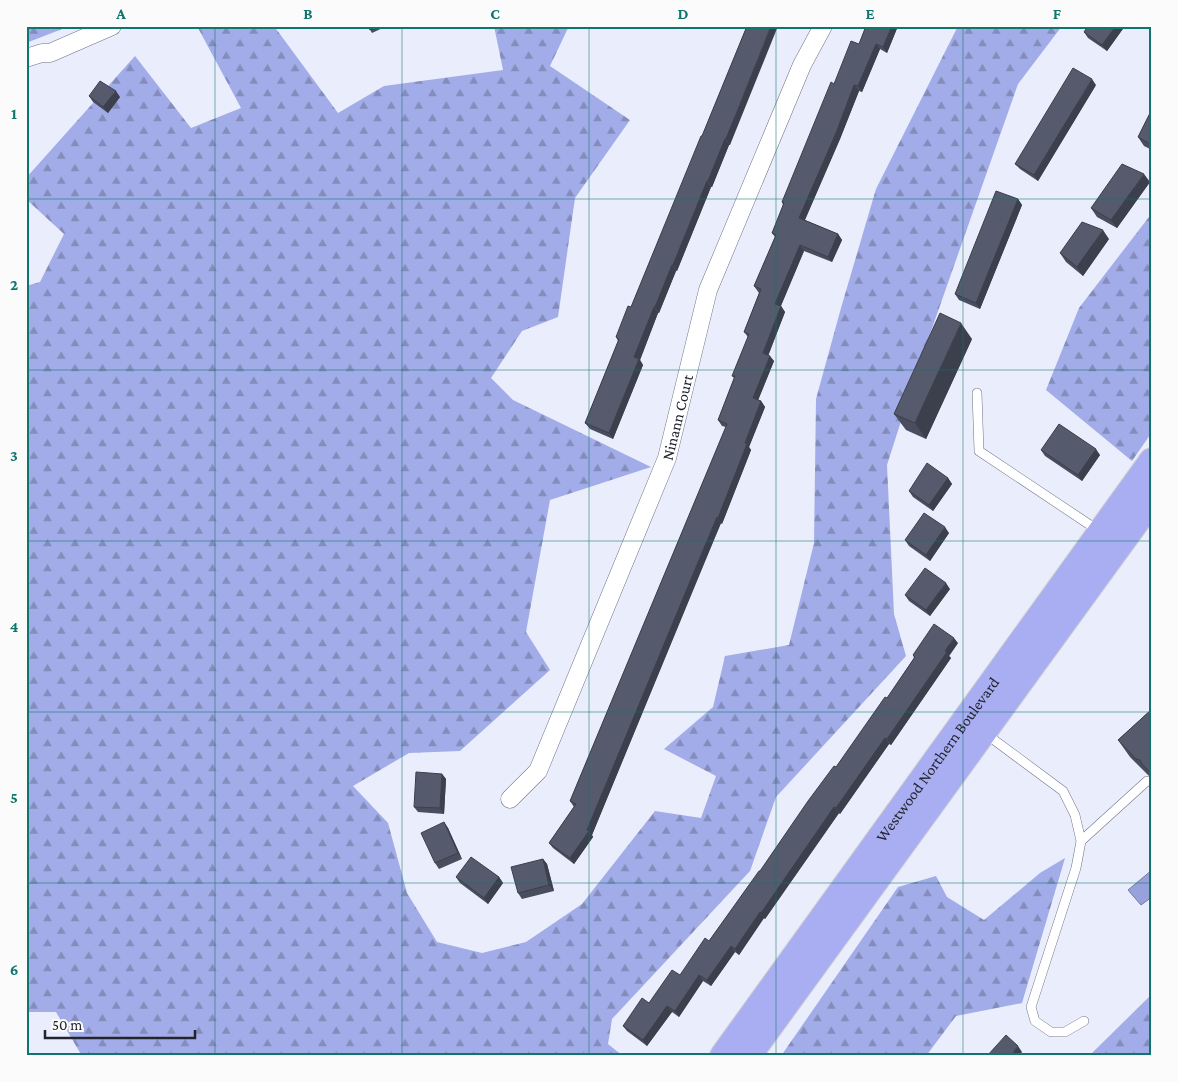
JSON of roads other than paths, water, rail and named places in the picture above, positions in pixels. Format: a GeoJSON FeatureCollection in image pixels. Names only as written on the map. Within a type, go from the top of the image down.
{"type":"FeatureCollection","features":[{"type":"Feature","properties":{"kind":"main road","name":"Westwood Northern Boulevard"},"geometry":{"type":"LineString","coordinates":[[748,1056],[974,727],[1110,538],[1152,461]]}},
{"type":"Feature","properties":{"kind":"main road","name":"Westwood Northern Boulevard"},"geometry":{"type":"LineString","coordinates":[[1110,538],[1152,500]]}},
{"type":"Feature","properties":{"kind":"main road","name":"Westwood Northern Boulevard"},"geometry":{"type":"LineString","coordinates":[[723,1056],[974,727]]}},
{"type":"Feature","properties":{"kind":"street"},"geometry":{"type":"LineString","coordinates":[[26,58],[42,53],[50,53],[112,26]]}},
{"type":"Feature","properties":{"kind":"street","name":"Ninann Court"},"geometry":{"type":"LineString","coordinates":[[510,799],[538,771],[667,458],[708,290],[802,65],[824,26]]}},
{"type":"Feature","properties":{"kind":"lane"},"geometry":{"type":"LineString","coordinates":[[977,393],[979,451],[1110,538]]}},
{"type":"Feature","properties":{"kind":"lane"},"geometry":{"type":"LineString","coordinates":[[974,727],[1063,791],[1074,815],[1081,841],[1076,868],[1031,1008],[1035,1021],[1051,1032],[1064,1032],[1084,1021]]}},
{"type":"Feature","properties":{"kind":"lane"},"geometry":{"type":"LineString","coordinates":[[1081,841],[1147,781]]}}]}
